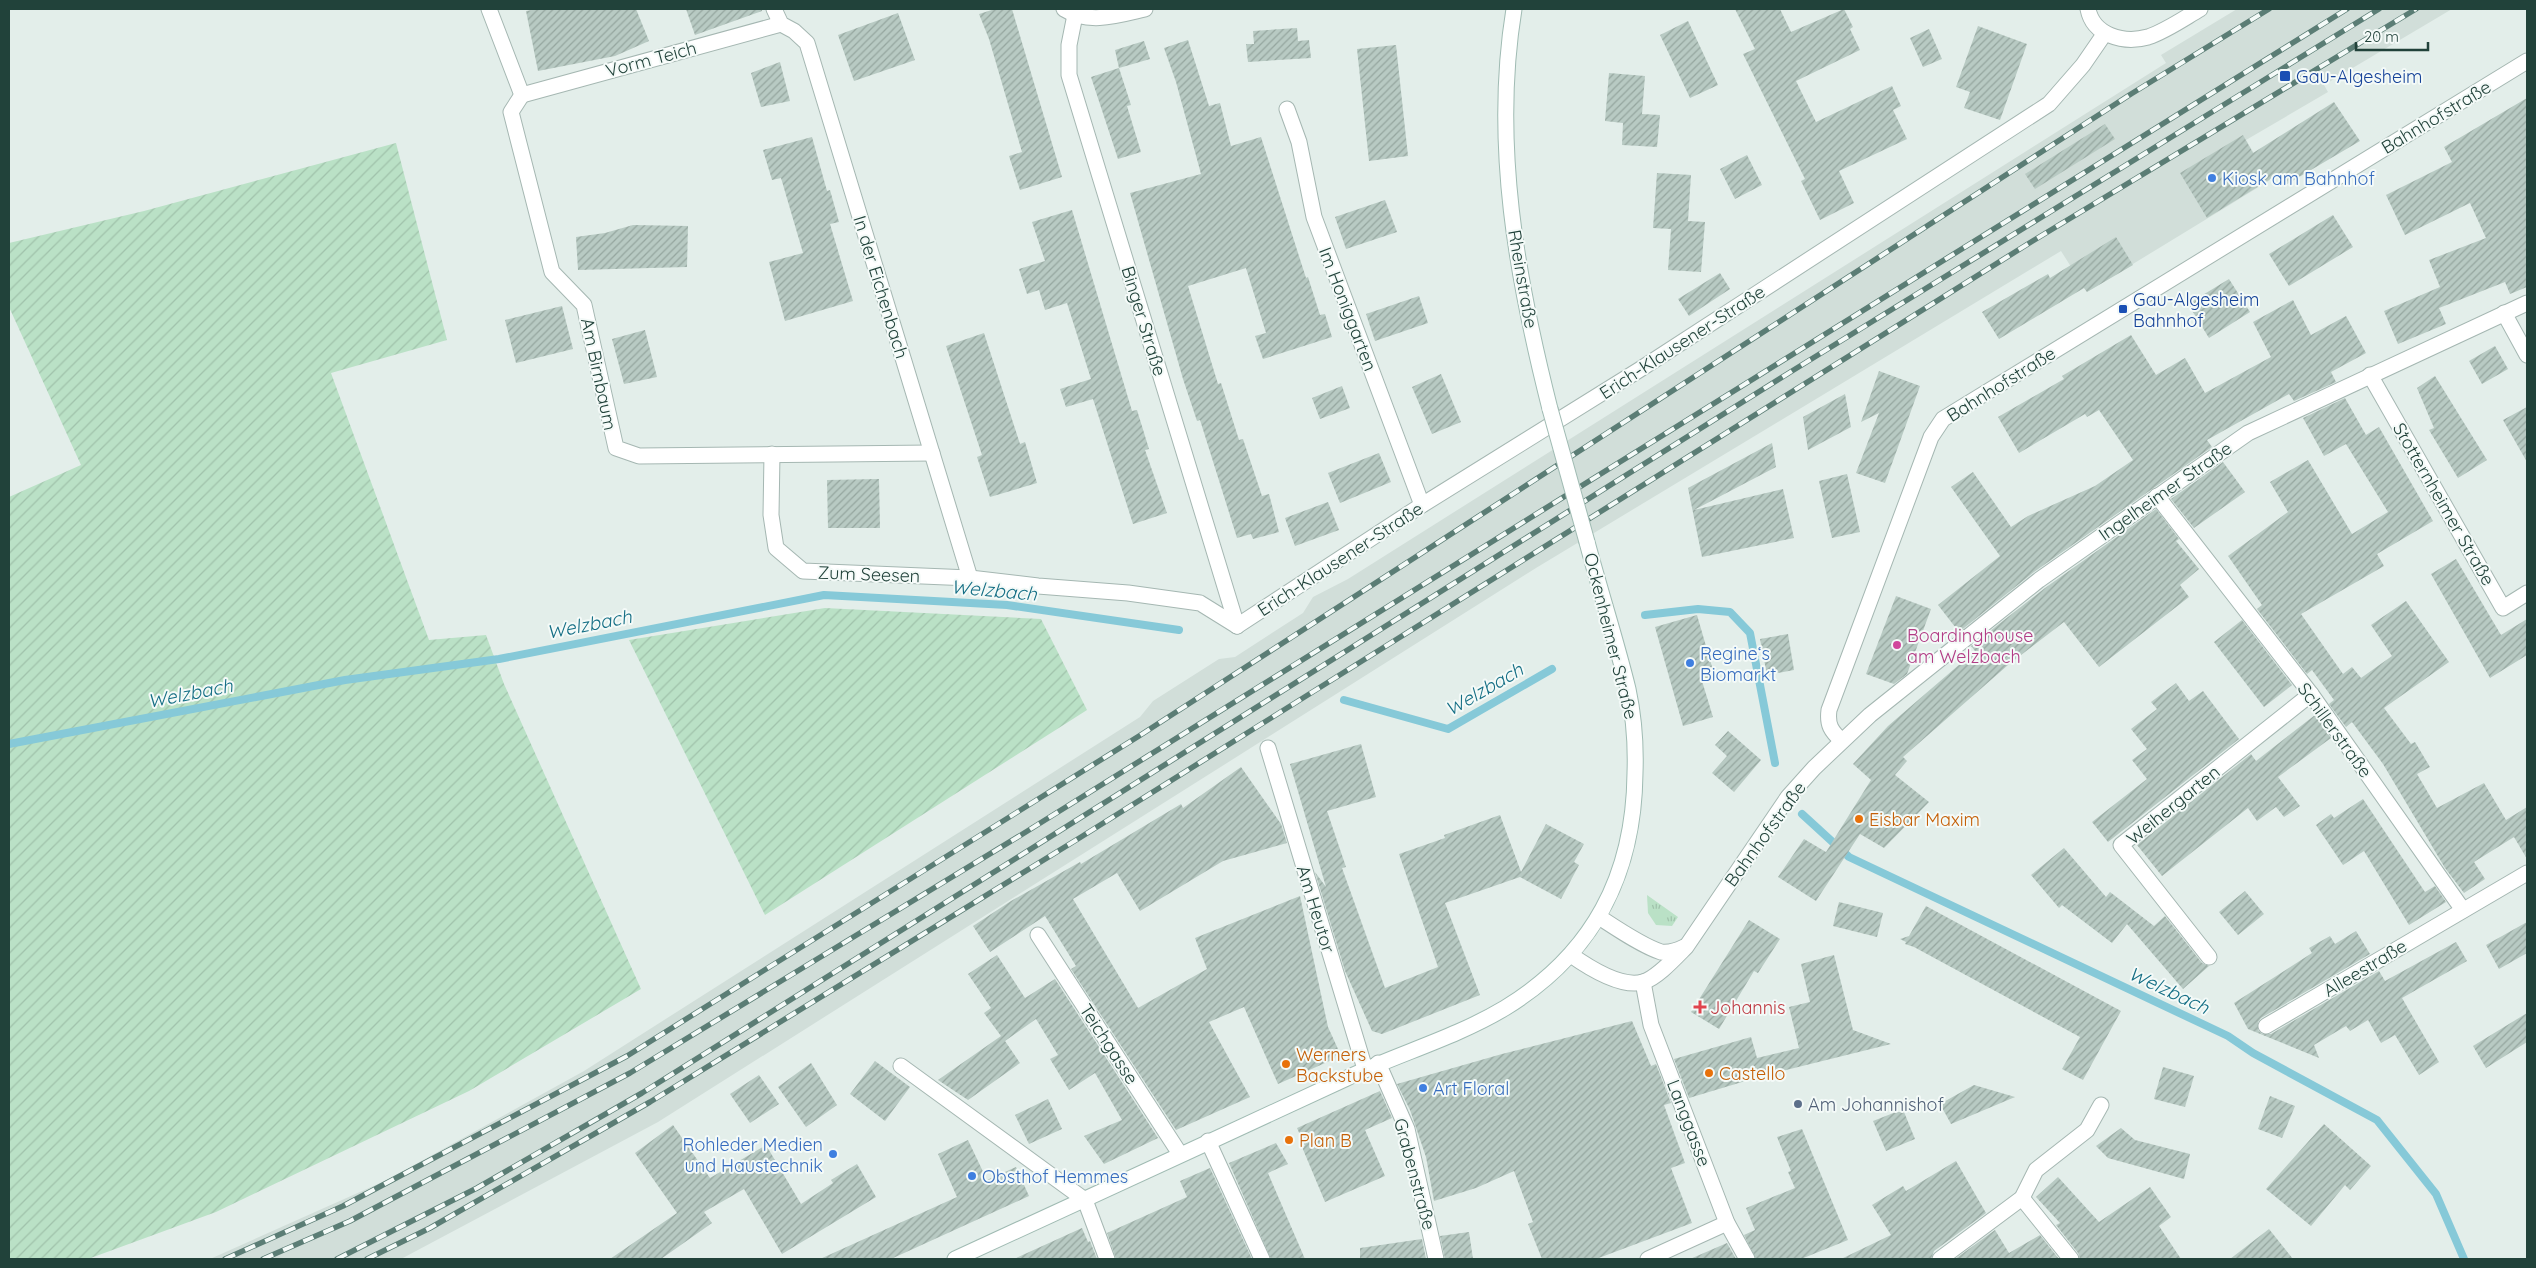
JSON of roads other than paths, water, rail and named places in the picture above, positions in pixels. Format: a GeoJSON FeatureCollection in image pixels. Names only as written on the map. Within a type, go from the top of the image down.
{"type":"FeatureCollection","features":[{"type":"Feature","properties":{"kind":"street"},"geometry":{"type":"LineString","coordinates":[[489,9],[522,95]]}},
{"type":"Feature","properties":{"kind":"street"},"geometry":{"type":"LineString","coordinates":[[774,9],[781,24]]}},
{"type":"Feature","properties":{"kind":"street","name":"Binger Straße"},"geometry":{"type":"LineString","coordinates":[[1146,9],[1094,18],[1069,12],[1069,75],[1237,626]]}},
{"type":"Feature","properties":{"kind":"street","name":"Rheinstraße"},"geometry":{"type":"LineString","coordinates":[[1514,9],[1505,108],[1506,158],[1523,294],[1550,409],[1587,542]]}},
{"type":"Feature","properties":{"kind":"street"},"geometry":{"type":"LineString","coordinates":[[2088,9],[2094,26],[2105,33],[2129,38],[2148,37],[2200,9]]}},
{"type":"Feature","properties":{"kind":"street","name":"Vorm Teich"},"geometry":{"type":"LineString","coordinates":[[522,95],[781,24]]}},
{"type":"Feature","properties":{"kind":"street","name":"In der Eichenbach"},"geometry":{"type":"LineString","coordinates":[[781,24],[794,30],[807,44],[970,578]]}},
{"type":"Feature","properties":{"kind":"street","name":"Erich-Klausener-Straße"},"geometry":{"type":"LineString","coordinates":[[1237,626],[1422,505],[1639,370],[2049,104],[2083,65],[2105,33]]}},
{"type":"Feature","properties":{"kind":"street","name":"Bahnhofstraße"},"geometry":{"type":"LineString","coordinates":[[1643,982],[1670,963],[1686,947],[1788,797],[1842,741],[1832,732],[1829,725],[1830,710],[1931,437],[1943,419],[2527,61]]}},
{"type":"Feature","properties":{"kind":"street","name":"Am Birnbaum"},"geometry":{"type":"LineString","coordinates":[[522,95],[511,112],[552,272],[584,305],[616,448],[639,456],[932,453]]}},
{"type":"Feature","properties":{"kind":"street","name":"Im Honiggarten"},"geometry":{"type":"LineString","coordinates":[[1287,109],[1299,142],[1314,217],[1422,505]]}},
{"type":"Feature","properties":{"kind":"street","name":"Ingelheimer Straße"},"geometry":{"type":"LineString","coordinates":[[1842,741],[1870,715],[2040,580],[2248,433],[2527,303]]}},
{"type":"Feature","properties":{"kind":"street"},"geometry":{"type":"LineString","coordinates":[[2504,313],[2527,355]]}},
{"type":"Feature","properties":{"kind":"street","name":"Stotternheimer Straße"},"geometry":{"type":"LineString","coordinates":[[2370,375],[2503,608],[2527,593]]}},
{"type":"Feature","properties":{"kind":"street","name":"Zum Seesen"},"geometry":{"type":"LineString","coordinates":[[772,454],[771,515],[776,548],[803,571],[970,578],[1038,586],[1128,593],[1200,603],[1237,626]]}},
{"type":"Feature","properties":{"kind":"street","name":"Schillerstraße"},"geometry":{"type":"LineString","coordinates":[[2158,496],[2311,694],[2463,910]]}},
{"type":"Feature","properties":{"kind":"street","name":"Ockenheimer Straße"},"geometry":{"type":"LineString","coordinates":[[955,1259],[1371,1066],[1461,1030],[1504,1008],[1554,972],[1571,955],[1599,917],[1620,873],[1629,840],[1635,795],[1636,748],[1628,690],[1587,542]]}},
{"type":"Feature","properties":{"kind":"street","name":"Weihergarten"},"geometry":{"type":"LineString","coordinates":[[2209,957],[2121,845],[2311,694]]}},
{"type":"Feature","properties":{"kind":"street","name":"Am Heutor"},"geometry":{"type":"LineString","coordinates":[[1268,748],[1371,1066]]}},
{"type":"Feature","properties":{"kind":"street"},"geometry":{"type":"LineString","coordinates":[[2463,910],[2527,873]]}},
{"type":"Feature","properties":{"kind":"street","name":"Alleestraße"},"geometry":{"type":"LineString","coordinates":[[2266,1026],[2463,910]]}},
{"type":"Feature","properties":{"kind":"street"},"geometry":{"type":"LineString","coordinates":[[1599,917],[1620,931],[1662,952],[1675,951],[1686,947]]}},
{"type":"Feature","properties":{"kind":"street","name":"Teichgasse"},"geometry":{"type":"LineString","coordinates":[[1038,935],[1180,1154]]}},
{"type":"Feature","properties":{"kind":"street"},"geometry":{"type":"LineString","coordinates":[[1571,955],[1594,971],[1610,977],[1643,982]]}},
{"type":"Feature","properties":{"kind":"street","name":"Langgasse"},"geometry":{"type":"LineString","coordinates":[[1643,982],[1652,1025],[1727,1222],[1747,1259]]}},
{"type":"Feature","properties":{"kind":"street"},"geometry":{"type":"LineString","coordinates":[[902,1066],[1085,1200],[1107,1259]]}},
{"type":"Feature","properties":{"kind":"street","name":"Grabenstraße"},"geometry":{"type":"LineString","coordinates":[[1371,1066],[1407,1129],[1436,1259]]}},
{"type":"Feature","properties":{"kind":"street"},"geometry":{"type":"LineString","coordinates":[[1940,1259],[2022,1198],[2036,1170],[2086,1130],[2101,1105]]}},
{"type":"Feature","properties":{"kind":"street"},"geometry":{"type":"LineString","coordinates":[[1208,1141],[1262,1259]]}},
{"type":"Feature","properties":{"kind":"street"},"geometry":{"type":"LineString","coordinates":[[2022,1198],[2071,1259]]}},
{"type":"Feature","properties":{"kind":"street"},"geometry":{"type":"LineString","coordinates":[[1648,1259],[1727,1222]]}},
{"type":"Feature","properties":{"kind":"waterway","name":"Welzbach"},"geometry":{"type":"LineString","coordinates":[[9,744],[345,680],[499,659],[824,595],[1007,605],[1179,630]]}},
{"type":"Feature","properties":{"kind":"waterway","name":"Welzbach"},"geometry":{"type":"LineString","coordinates":[[1645,615],[1698,609],[1730,612],[1750,633],[1775,763]]}},
{"type":"Feature","properties":{"kind":"waterway","name":"Welzbach"},"geometry":{"type":"LineString","coordinates":[[1344,700],[1448,729],[1552,669]]}},
{"type":"Feature","properties":{"kind":"waterway","name":"Welzbach"},"geometry":{"type":"LineString","coordinates":[[1802,814],[1849,857],[2228,1036],[2253,1053],[2377,1120],[2436,1194],[2464,1259]]}},
{"type":"Feature","properties":{"kind":"railway"},"geometry":{"type":"LineString","coordinates":[[225,1259],[343,1206],[627,1056],[1139,736],[2131,94],[2269,9]]}},
{"type":"Feature","properties":{"kind":"railway"},"geometry":{"type":"LineString","coordinates":[[263,1259],[350,1221],[630,1073],[1021,835],[2347,9]]}},
{"type":"Feature","properties":{"kind":"railway"},"geometry":{"type":"LineString","coordinates":[[337,1259],[477,1188],[642,1093],[1792,371],[2379,9]]}},
{"type":"Feature","properties":{"kind":"railway"},"geometry":{"type":"LineString","coordinates":[[367,1259],[430,1228],[650,1102],[1081,837],[2031,242],[2416,9]]}},
{"type":"Feature","properties":{"kind":"place","name":"Gau-Algesheim"},"geometry":{"type":"Point","coordinates":[2285,76]}},
{"type":"Feature","properties":{"kind":"place","name":"Kiosk am Bahnhof"},"geometry":{"type":"Point","coordinates":[2212,178]}},
{"type":"Feature","properties":{"kind":"place","name":"Gau-Algesheim Bahnhof"},"geometry":{"type":"Point","coordinates":[2123,309]}},
{"type":"Feature","properties":{"kind":"place","name":"Boardinghouse am Welzbach"},"geometry":{"type":"Point","coordinates":[1897,645]}},
{"type":"Feature","properties":{"kind":"place","name":"Regine‘s Biomarkt"},"geometry":{"type":"Point","coordinates":[1690,663]}},
{"type":"Feature","properties":{"kind":"place","name":"Eisbar Maxim"},"geometry":{"type":"Point","coordinates":[1859,819]}},
{"type":"Feature","properties":{"kind":"place","name":"Johannis"},"geometry":{"type":"Point","coordinates":[1700,1007]}},
{"type":"Feature","properties":{"kind":"place","name":"Werners Backstube"},"geometry":{"type":"Point","coordinates":[1286,1064]}},
{"type":"Feature","properties":{"kind":"place","name":"Castello"},"geometry":{"type":"Point","coordinates":[1709,1073]}},
{"type":"Feature","properties":{"kind":"place","name":"Art Floral"},"geometry":{"type":"Point","coordinates":[1423,1088]}},
{"type":"Feature","properties":{"kind":"place","name":"Am Johannishof"},"geometry":{"type":"Point","coordinates":[1798,1104]}},
{"type":"Feature","properties":{"kind":"place","name":"Plan B"},"geometry":{"type":"Point","coordinates":[1289,1140]}},
{"type":"Feature","properties":{"kind":"place","name":"Rohleder Medien und Haustechnik"},"geometry":{"type":"Point","coordinates":[833,1154]}},
{"type":"Feature","properties":{"kind":"place","name":"Obsthof Hemmes"},"geometry":{"type":"Point","coordinates":[972,1176]}}]}
